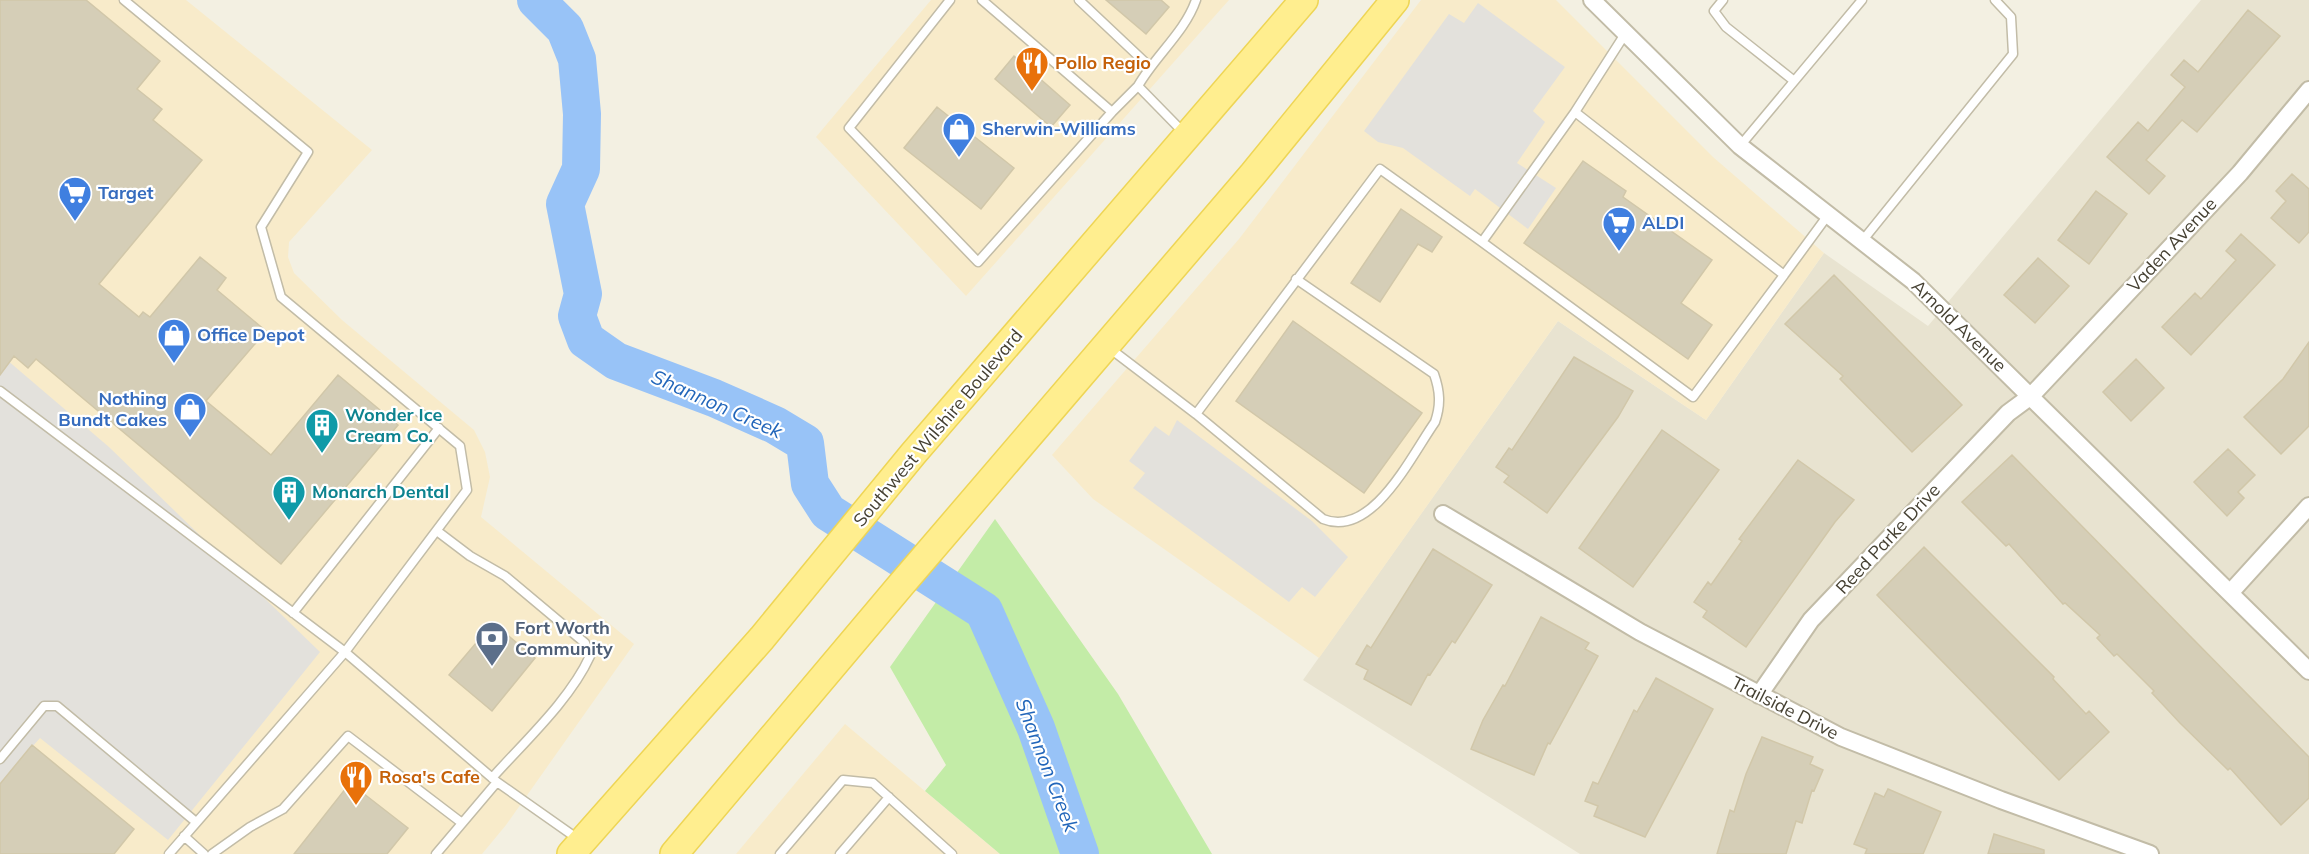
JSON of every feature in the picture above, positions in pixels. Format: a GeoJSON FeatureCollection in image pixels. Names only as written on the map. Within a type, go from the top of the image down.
{"type":"FeatureCollection","features":[{"type":"Feature","properties":{"kind":"main road","name":"Southwest Wilshire Boulevard"},"geometry":{"type":"LineString","coordinates":[[576,848],[762,638],[914,453],[1304,0]]}},
{"type":"Feature","properties":{"kind":"main road"},"geometry":{"type":"LineString","coordinates":[[674,854],[1253,174],[1395,0]]}},
{"type":"Feature","properties":{"kind":"street","name":"Arnold Avenue"},"geometry":{"type":"LineString","coordinates":[[1592,0],[1740,147],[1913,281],[2309,671]]}},
{"type":"Feature","properties":{"kind":"street","name":"Vaden Avenue"},"geometry":{"type":"LineString","coordinates":[[2031,396],[2240,173],[2309,90]]}},
{"type":"Feature","properties":{"kind":"street","name":"Reed Parke Drive"},"geometry":{"type":"LineString","coordinates":[[1759,695],[1811,620],[2008,413],[2031,396]]}},
{"type":"Feature","properties":{"kind":"street"},"geometry":{"type":"LineString","coordinates":[[2230,593],[2309,506]]}},
{"type":"Feature","properties":{"kind":"street","name":"Trailside Drive"},"geometry":{"type":"LineString","coordinates":[[1443,514],[1640,632],[1841,737],[2001,800],[2150,854]]}},
{"type":"Feature","properties":{"kind":"lane"},"geometry":{"type":"LineString","coordinates":[[124,0],[308,152],[261,227],[281,297],[460,446],[467,490],[345,652],[169,854]]}},
{"type":"Feature","properties":{"kind":"lane"},"geometry":{"type":"LineString","coordinates":[[950,0],[849,128],[978,262],[1112,111],[1138,86],[1149,66],[1191,15],[1196,0]]}},
{"type":"Feature","properties":{"kind":"lane"},"geometry":{"type":"LineString","coordinates":[[982,0],[1112,111]]}},
{"type":"Feature","properties":{"kind":"lane"},"geometry":{"type":"LineString","coordinates":[[1079,0],[1149,66]]}},
{"type":"Feature","properties":{"kind":"lane"},"geometry":{"type":"LineString","coordinates":[[1723,0],[1714,11],[1726,27],[1793,80]]}},
{"type":"Feature","properties":{"kind":"lane"},"geometry":{"type":"LineString","coordinates":[[1740,147],[1793,80],[1862,0]]}},
{"type":"Feature","properties":{"kind":"lane"},"geometry":{"type":"LineString","coordinates":[[1863,240],[2013,54],[2011,17],[1995,0]]}},
{"type":"Feature","properties":{"kind":"lane"},"geometry":{"type":"LineString","coordinates":[[1482,242],[1575,112],[1625,34]]}},
{"type":"Feature","properties":{"kind":"lane"},"geometry":{"type":"LineString","coordinates":[[1138,86],[1188,136]]}},
{"type":"Feature","properties":{"kind":"lane"},"geometry":{"type":"LineString","coordinates":[[1575,112],[1784,275]]}},
{"type":"Feature","properties":{"kind":"lane"},"geometry":{"type":"LineString","coordinates":[[1196,414],[1380,169],[1693,397],[1828,215]]}},
{"type":"Feature","properties":{"kind":"lane"},"geometry":{"type":"LineString","coordinates":[[1106,346],[1196,414],[1323,519],[1341,524],[1351,522],[1377,506],[1435,422],[1439,409],[1437,384],[1434,374],[1296,279]]}},
{"type":"Feature","properties":{"kind":"lane"},"geometry":{"type":"LineString","coordinates":[[0,391],[345,652],[576,848]]}},
{"type":"Feature","properties":{"kind":"lane"},"geometry":{"type":"LineString","coordinates":[[293,613],[439,428]]}},
{"type":"Feature","properties":{"kind":"lane"},"geometry":{"type":"LineString","coordinates":[[436,854],[524,742],[583,672],[590,656],[585,643],[505,576],[470,556],[437,531]]}},
{"type":"Feature","properties":{"kind":"lane"},"geometry":{"type":"LineString","coordinates":[[0,759],[44,706],[57,706],[196,822]]}},
{"type":"Feature","properties":{"kind":"lane"},"geometry":{"type":"LineString","coordinates":[[212,854],[250,827],[283,809],[348,736],[462,823]]}},
{"type":"Feature","properties":{"kind":"lane"},"geometry":{"type":"LineString","coordinates":[[780,854],[843,780],[873,783],[952,854]]}},
{"type":"Feature","properties":{"kind":"lane"},"geometry":{"type":"LineString","coordinates":[[840,854],[889,797]]}},
{"type":"Feature","properties":{"kind":"lane"},"geometry":{"type":"LineString","coordinates":[[184,836],[204,854]]}},
{"type":"Feature","properties":{"kind":"shaded area"},"geometry":{"type":"Polygon","coordinates":[[[0,0],[186,0],[372,150],[289,242],[288,257],[294,273],[342,320],[474,430],[485,452],[490,477],[481,517],[634,644],[506,825],[482,854],[0,854],[0,0]]]}},
{"type":"Feature","properties":{"kind":"shaded area"},"geometry":{"type":"Polygon","coordinates":[[[931,0],[1229,0],[966,296],[816,137],[931,0]]]}},
{"type":"Feature","properties":{"kind":"shaded area"},"geometry":{"type":"Polygon","coordinates":[[[1421,0],[1556,0],[1713,157],[1824,253],[1706,420],[1558,321],[1319,658],[1093,499],[1052,455],[1239,239],[1421,0]]]}},
{"type":"Feature","properties":{"kind":"shaded area"},"geometry":{"type":"Polygon","coordinates":[[[2201,0],[2309,0],[2309,854],[1580,854],[1303,680],[1558,321],[1706,420],[1824,253],[1928,326],[2201,0]]]}},
{"type":"Feature","properties":{"kind":"shaded area"},"geometry":{"type":"Polygon","coordinates":[[[1478,3],[1565,67],[1533,111],[1545,122],[1517,163],[1556,188],[1528,229],[1475,189],[1470,196],[1403,148],[1378,142],[1364,131],[1449,14],[1464,23],[1478,3]]]}},
{"type":"Feature","properties":{"kind":"shaded area"},"geometry":{"type":"Polygon","coordinates":[[[0,354],[109,447],[320,652],[168,840],[40,738],[0,783],[0,354]]]}},
{"type":"Feature","properties":{"kind":"shaded area"},"geometry":{"type":"Polygon","coordinates":[[[1177,420],[1312,521],[1348,557],[1315,597],[1302,587],[1289,602],[1133,488],[1145,473],[1129,461],[1155,426],[1169,436],[1177,420]]]}},
{"type":"Feature","properties":{"kind":"shaded area"},"geometry":{"type":"Polygon","coordinates":[[[845,724],[1000,854],[736,854],[845,724]]]}},
{"type":"Feature","properties":{"kind":"green space"},"geometry":{"type":"Polygon","coordinates":[[[995,519],[1118,694],[1212,854],[1000,854],[925,791],[946,765],[890,667],[995,519]]]}},
{"type":"Feature","properties":{"kind":"building"},"geometry":{"type":"Polygon","coordinates":[[[0,0],[86,0],[160,61],[137,89],[162,109],[153,120],[202,160],[99,284],[139,317],[143,312],[150,317],[200,257],[226,278],[217,290],[266,331],[206,401],[271,455],[338,375],[398,425],[281,564],[36,359],[28,368],[14,356],[0,375],[0,0]]]}},
{"type":"Feature","properties":{"kind":"building"},"geometry":{"type":"Polygon","coordinates":[[[1106,0],[1161,0],[1169,7],[1146,34],[1106,0]]]}},
{"type":"Feature","properties":{"kind":"building"},"geometry":{"type":"Polygon","coordinates":[[[2248,10],[2280,36],[2197,132],[2182,120],[2146,160],[2165,176],[2149,194],[2107,157],[2138,122],[2148,131],[2185,87],[2171,75],[2184,60],[2198,72],[2248,10]]]}},
{"type":"Feature","properties":{"kind":"building","name":"Pollo Regio"},"geometry":{"type":"Polygon","coordinates":[[[1014,56],[1070,105],[1051,127],[995,79],[1014,56]]]}},
{"type":"Feature","properties":{"kind":"building","name":"Sherwin-Williams"},"geometry":{"type":"Polygon","coordinates":[[[937,107],[1014,168],[981,209],[904,148],[937,107]]]}},
{"type":"Feature","properties":{"kind":"building"},"geometry":{"type":"Polygon","coordinates":[[[1583,161],[1626,191],[1623,197],[1712,260],[1681,303],[1712,325],[1688,359],[1524,243],[1583,161]]]}},
{"type":"Feature","properties":{"kind":"building"},"geometry":{"type":"Polygon","coordinates":[[[2292,174],[2309,189],[2309,232],[2299,243],[2271,218],[2286,201],[2276,191],[2292,174]]]}},
{"type":"Feature","properties":{"kind":"building"},"geometry":{"type":"Polygon","coordinates":[[[2096,191],[2127,214],[2089,264],[2058,240],[2096,191]]]}},
{"type":"Feature","properties":{"kind":"building"},"geometry":{"type":"Polygon","coordinates":[[[1401,209],[1442,237],[1432,252],[1418,244],[1380,302],[1351,283],[1401,209]]]}},
{"type":"Feature","properties":{"kind":"building"},"geometry":{"type":"Polygon","coordinates":[[[2241,234],[2275,265],[2191,355],[2162,327],[2195,293],[2201,299],[2236,260],[2226,251],[2241,234]]]}},
{"type":"Feature","properties":{"kind":"building"},"geometry":{"type":"Polygon","coordinates":[[[2038,258],[2069,286],[2035,323],[2004,295],[2038,258]]]}},
{"type":"Feature","properties":{"kind":"building"},"geometry":{"type":"Polygon","coordinates":[[[1834,275],[1962,405],[1912,452],[1840,379],[1843,376],[1785,324],[1834,275]]]}},
{"type":"Feature","properties":{"kind":"building"},"geometry":{"type":"Polygon","coordinates":[[[1293,321],[1422,413],[1364,493],[1236,401],[1293,321]]]}},
{"type":"Feature","properties":{"kind":"building"},"geometry":{"type":"Polygon","coordinates":[[[2309,342],[2309,426],[2281,454],[2244,417],[2283,379],[2309,342]]]}},
{"type":"Feature","properties":{"kind":"building"},"geometry":{"type":"Polygon","coordinates":[[[1574,357],[1633,391],[1618,417],[1547,513],[1504,482],[1509,476],[1496,467],[1509,448],[1512,450],[1574,357]]]}},
{"type":"Feature","properties":{"kind":"building"},"geometry":{"type":"Polygon","coordinates":[[[2136,359],[2164,388],[2131,421],[2103,392],[2136,359]]]}},
{"type":"Feature","properties":{"kind":"building"},"geometry":{"type":"Polygon","coordinates":[[[1662,430],[1719,470],[1633,587],[1579,548],[1662,430]]]}},
{"type":"Feature","properties":{"kind":"building"},"geometry":{"type":"Polygon","coordinates":[[[2228,449],[2255,475],[2238,492],[2244,498],[2227,516],[2194,482],[2228,449]]]}},
{"type":"Feature","properties":{"kind":"building"},"geometry":{"type":"Polygon","coordinates":[[[2012,455],[2309,757],[2309,798],[2281,825],[2230,768],[2228,770],[2180,723],[2152,693],[2154,691],[2117,654],[2114,656],[2097,638],[2100,635],[2065,603],[2063,604],[2009,544],[2006,546],[1962,502],[2012,455]]]}},
{"type":"Feature","properties":{"kind":"building"},"geometry":{"type":"Polygon","coordinates":[[[1798,460],[1854,500],[1835,522],[1746,647],[1703,617],[1707,611],[1694,602],[1708,582],[1711,585],[1742,541],[1739,539],[1798,460]]]}},
{"type":"Feature","properties":{"kind":"building"},"geometry":{"type":"Polygon","coordinates":[[[1924,547],[2054,677],[2053,679],[2086,714],[2089,711],[2109,732],[2059,780],[1877,595],[1924,547]]]}},
{"type":"Feature","properties":{"kind":"building"},"geometry":{"type":"Polygon","coordinates":[[[1433,549],[1492,585],[1455,643],[1452,641],[1430,675],[1428,674],[1411,705],[1364,679],[1368,670],[1356,664],[1367,645],[1371,648],[1433,549]]]}},
{"type":"Feature","properties":{"kind":"building"},"geometry":{"type":"Polygon","coordinates":[[[1541,617],[1589,643],[1585,649],[1598,656],[1550,744],[1548,743],[1534,775],[1471,749],[1483,720],[1503,685],[1505,686],[1541,617]]]}},
{"type":"Feature","properties":{"kind":"building","name":"Fort Worth Community"},"geometry":{"type":"Polygon","coordinates":[[[493,623],[535,658],[492,711],[449,675],[493,623]]]}},
{"type":"Feature","properties":{"kind":"building"},"geometry":{"type":"Polygon","coordinates":[[[1656,678],[1713,709],[1645,837],[1594,816],[1598,806],[1585,801],[1593,782],[1598,784],[1634,710],[1637,712],[1656,678]]]}},
{"type":"Feature","properties":{"kind":"building"},"geometry":{"type":"Polygon","coordinates":[[[1762,737],[1813,757],[1810,764],[1823,770],[1814,791],[1812,790],[1802,823],[1796,821],[1786,854],[1717,854],[1730,810],[1734,812],[1746,774],[1762,737]]]}},
{"type":"Feature","properties":{"kind":"building"},"geometry":{"type":"Polygon","coordinates":[[[32,745],[134,829],[114,854],[0,854],[0,784],[32,745]]]}},
{"type":"Feature","properties":{"kind":"building","name":"Rosa's Cafe"},"geometry":{"type":"Polygon","coordinates":[[[350,783],[408,828],[387,854],[294,854],[350,783]]]}},
{"type":"Feature","properties":{"kind":"building"},"geometry":{"type":"Polygon","coordinates":[[[1888,789],[1941,812],[1923,854],[1865,854],[1867,849],[1854,844],[1875,793],[1884,797],[1888,789]]]}},
{"type":"Feature","properties":{"kind":"building"},"geometry":{"type":"Polygon","coordinates":[[[1994,834],[2044,850],[2044,854],[1988,854],[1994,834]]]}},
{"type":"Feature","properties":{"kind":"waterway","name":"Shannon Creek"},"geometry":{"type":"LineString","coordinates":[[536,0],[565,29],[577,59],[582,114],[581,169],[565,204],[583,294],[577,316],[586,340],[616,361],[714,398],[775,425],[805,443],[810,484],[828,512],[984,611],[1036,728],[1080,854]]}},
{"type":"Feature","properties":{"kind":"place","name":"Pollo Regio"},"geometry":{"type":"Point","coordinates":[1032,92]}},
{"type":"Feature","properties":{"kind":"place","name":"Sherwin-Williams"},"geometry":{"type":"Point","coordinates":[959,158]}},
{"type":"Feature","properties":{"kind":"place","name":"Target"},"geometry":{"type":"Point","coordinates":[75,222]}},
{"type":"Feature","properties":{"kind":"place","name":"ALDI"},"geometry":{"type":"Point","coordinates":[1619,252]}},
{"type":"Feature","properties":{"kind":"place","name":"Office Depot"},"geometry":{"type":"Point","coordinates":[174,364]}},
{"type":"Feature","properties":{"kind":"place","name":"Nothing Bundt Cakes"},"geometry":{"type":"Point","coordinates":[190,438]}},
{"type":"Feature","properties":{"kind":"place","name":"Wonder Ice Cream Co."},"geometry":{"type":"Point","coordinates":[322,454]}},
{"type":"Feature","properties":{"kind":"place","name":"Monarch Dental"},"geometry":{"type":"Point","coordinates":[289,521]}},
{"type":"Feature","properties":{"kind":"place","name":"Fort Worth Community"},"geometry":{"type":"Point","coordinates":[492,667]}},
{"type":"Feature","properties":{"kind":"place","name":"Rosa's Cafe"},"geometry":{"type":"Point","coordinates":[356,806]}}]}
